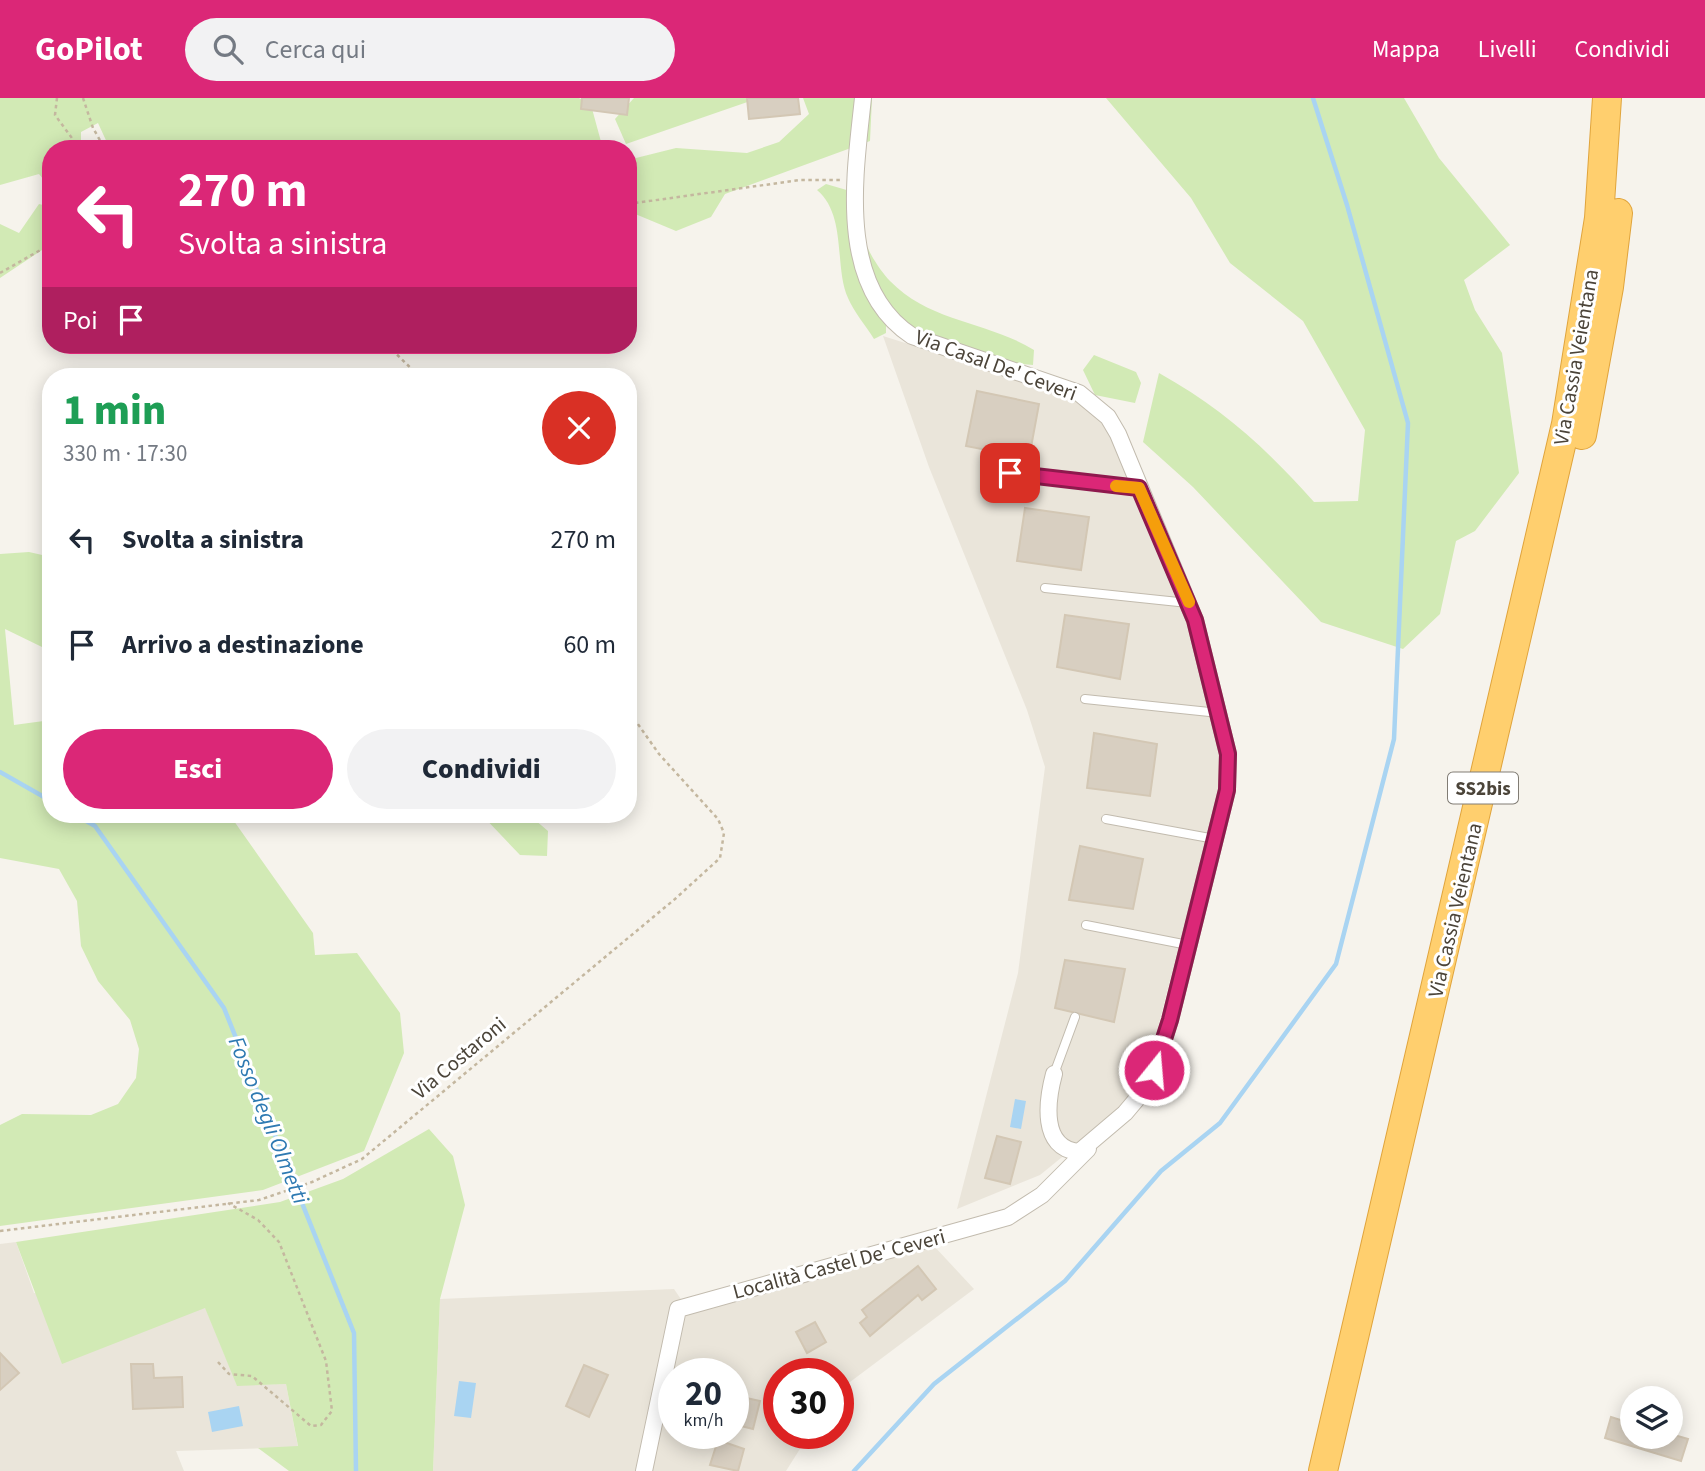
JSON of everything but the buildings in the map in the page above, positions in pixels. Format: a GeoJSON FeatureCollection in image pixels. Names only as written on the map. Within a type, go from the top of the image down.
{"type":"FeatureCollection","features":[{"type":"Feature","properties":{"kind":"highway","name":"Via Cassia Veientana"},"geometry":{"type":"LineString","coordinates":[[1323,1471],[1566,424],[1599,218],[1607,98]]}},
{"type":"Feature","properties":{"kind":"highway","name":"Via Cassia Veientana"},"geometry":{"type":"LineString","coordinates":[[1342,1471],[1587,417],[1609,287],[1627,98]]}},
{"type":"Feature","properties":{"kind":"street","name":"Via Casal De' Ceveri"},"geometry":{"type":"LineString","coordinates":[[863,98],[854,180],[854,225],[865,270],[877,297],[892,321],[923,342],[1079,393],[1108,417],[1190,603],[1219,713],[1229,773],[1215,839],[1154,1070],[1141,1094],[1125,1113],[1083,1149],[1073,1152],[1054,1135],[1048,1115],[1054,1074]]}},
{"type":"Feature","properties":{"kind":"street","name":"Località Castel De' Ceveri"},"geometry":{"type":"LineString","coordinates":[[644,1471],[678,1309],[1009,1217],[1042,1195],[1125,1113]]}},
{"type":"Feature","properties":{"kind":"lane"},"geometry":{"type":"LineString","coordinates":[[985,470],[1139,488]]}},
{"type":"Feature","properties":{"kind":"lane"},"geometry":{"type":"LineString","coordinates":[[1045,588],[1190,603]]}},
{"type":"Feature","properties":{"kind":"lane"},"geometry":{"type":"LineString","coordinates":[[1086,699],[1219,713]]}},
{"type":"Feature","properties":{"kind":"lane"},"geometry":{"type":"LineString","coordinates":[[1105,819],[1215,839]]}},
{"type":"Feature","properties":{"kind":"lane"},"geometry":{"type":"LineString","coordinates":[[1086,925],[1188,945]]}},
{"type":"Feature","properties":{"kind":"lane"},"geometry":{"type":"LineString","coordinates":[[1054,1074],[1076,1017]]}},
{"type":"Feature","properties":{"kind":"path"},"geometry":{"type":"LineString","coordinates":[[57,98],[55,115],[73,140]]}},
{"type":"Feature","properties":{"kind":"path"},"geometry":{"type":"LineString","coordinates":[[83,98],[99,140]]}},
{"type":"Feature","properties":{"kind":"path"},"geometry":{"type":"LineString","coordinates":[[637,203],[800,180],[854,180]]}},
{"type":"Feature","properties":{"kind":"path"},"geometry":{"type":"LineString","coordinates":[[0,273],[42,249]]}},
{"type":"Feature","properties":{"kind":"path"},"geometry":{"type":"LineString","coordinates":[[396,354],[411,368]]}},
{"type":"Feature","properties":{"kind":"path","name":"Via Costaroni"},"geometry":{"type":"LineString","coordinates":[[0,1231],[259,1200],[312,1182],[362,1159],[665,907],[720,858],[724,833],[718,819],[659,754],[637,723]]}},
{"type":"Feature","properties":{"kind":"path"},"geometry":{"type":"LineString","coordinates":[[218,1362],[229,1374],[252,1376],[311,1426],[321,1426],[332,1411],[326,1361],[279,1242],[258,1220],[228,1203]]}},
{"type":"Feature","properties":{"kind":"shaded area"},"geometry":{"type":"Polygon","coordinates":[[[883,336],[1077,397],[1104,418],[1182,607],[1214,702],[1219,747],[1220,787],[1147,1070],[1120,1110],[1040,1175],[957,1209],[1018,973],[1045,767],[1027,710],[929,467],[883,336]]]}},
{"type":"Feature","properties":{"kind":"shaded area"},"geometry":{"type":"Polygon","coordinates":[[[16,1242],[34,1293],[205,1307],[237,1385],[286,1384],[298,1447],[176,1451],[184,1471],[0,1471],[0,1244],[16,1242]]]}},
{"type":"Feature","properties":{"kind":"shaded area"},"geometry":{"type":"Polygon","coordinates":[[[934,1246],[974,1289],[854,1379],[854,1358],[763,1358],[763,1449],[800,1449],[786,1471],[433,1471],[440,1299],[674,1289],[691,1314],[934,1246]]]}},
{"type":"Feature","properties":{"kind":"green space"},"geometry":{"type":"Polygon","coordinates":[[[0,98],[579,98],[591,105],[601,140],[106,140],[98,123],[81,132],[81,140],[42,140],[42,178],[39,174],[0,185],[0,98]]]}},
{"type":"Feature","properties":{"kind":"green space"},"geometry":{"type":"Polygon","coordinates":[[[634,98],[759,98],[637,140],[624,140],[615,119],[634,98]]]}},
{"type":"Feature","properties":{"kind":"green space"},"geometry":{"type":"Polygon","coordinates":[[[803,98],[872,98],[870,141],[725,194],[711,217],[676,231],[637,215],[637,158],[676,148],[747,153],[779,142],[809,114],[803,98]]]}},
{"type":"Feature","properties":{"kind":"green space"},"geometry":{"type":"Polygon","coordinates":[[[1106,98],[1404,98],[1439,158],[1510,245],[1464,280],[1475,310],[1502,353],[1519,473],[1475,531],[1456,541],[1440,614],[1403,649],[1321,622],[1193,487],[1143,442],[1159,373],[1203,400],[1242,430],[1314,502],[1358,501],[1365,430],[1303,321],[1230,263],[1191,198],[1106,98]]]}},
{"type":"Feature","properties":{"kind":"green space"},"geometry":{"type":"Polygon","coordinates":[[[826,184],[850,191],[856,199],[869,250],[890,281],[906,295],[941,314],[1016,340],[1034,350],[1033,365],[995,359],[957,348],[886,313],[886,333],[874,339],[853,308],[844,286],[833,213],[817,190],[826,184]]]}},
{"type":"Feature","properties":{"kind":"green space"},"geometry":{"type":"Polygon","coordinates":[[[39,204],[42,205],[42,250],[0,278],[0,224],[19,233],[39,204]]]}},
{"type":"Feature","properties":{"kind":"green space"},"geometry":{"type":"Polygon","coordinates":[[[1094,355],[1136,372],[1141,383],[1135,403],[1095,395],[1083,370],[1094,355]]]}},
{"type":"Feature","properties":{"kind":"green space"},"geometry":{"type":"Polygon","coordinates":[[[29,552],[42,555],[42,647],[5,629],[14,725],[42,721],[42,823],[235,823],[313,933],[315,955],[357,953],[400,1013],[404,1053],[364,1151],[263,1190],[0,1226],[0,1125],[22,1114],[91,1115],[118,1104],[136,1078],[139,1049],[130,1020],[98,981],[81,946],[77,901],[59,869],[0,858],[0,554],[29,552]]]}},
{"type":"Feature","properties":{"kind":"green space"},"geometry":{"type":"Polygon","coordinates":[[[490,823],[539,823],[548,831],[547,856],[520,855],[490,823]]]}},
{"type":"Feature","properties":{"kind":"green space"},"geometry":{"type":"Polygon","coordinates":[[[429,1129],[453,1156],[465,1205],[440,1299],[433,1471],[289,1471],[258,1448],[298,1446],[286,1384],[237,1386],[205,1308],[62,1364],[16,1242],[280,1202],[343,1179],[429,1129]]]}},
{"type":"Feature","properties":{"kind":"water"},"geometry":{"type":"Polygon","coordinates":[[[1015,1099],[1026,1101],[1021,1129],[1010,1127],[1015,1099]]]}},
{"type":"Feature","properties":{"kind":"water"},"geometry":{"type":"Polygon","coordinates":[[[459,1381],[476,1383],[471,1418],[454,1416],[459,1381]]]}},
{"type":"Feature","properties":{"kind":"water"},"geometry":{"type":"Polygon","coordinates":[[[239,1406],[243,1426],[212,1432],[208,1412],[239,1406]]]}},
{"type":"Feature","properties":{"kind":"waterway"},"geometry":{"type":"LineString","coordinates":[[854,1471],[934,1384],[1065,1281],[1161,1171],[1220,1123],[1336,964],[1394,739],[1408,423],[1347,205],[1313,98]]}},
{"type":"Feature","properties":{"kind":"waterway","name":"Fosso degli Olmetti"},"geometry":{"type":"LineString","coordinates":[[0,772],[42,796]]}},
{"type":"Feature","properties":{"kind":"waterway","name":"Fosso degli Olmetti"},"geometry":{"type":"LineString","coordinates":[[90,823],[95,826],[224,1008],[354,1333],[356,1471]]}},
{"type":"Feature","properties":{"kind":"slow traffic"},"geometry":{"type":"LineString","coordinates":[[1116,486],[1139,488],[1189,602]]}},
{"type":"Feature","properties":{"kind":"route"},"geometry":{"type":"LineString","coordinates":[[1010,473],[1139,488],[1190,603],[1219,713],[1228,754],[1227,790],[1170,1020],[1154,1070]]}}]}
